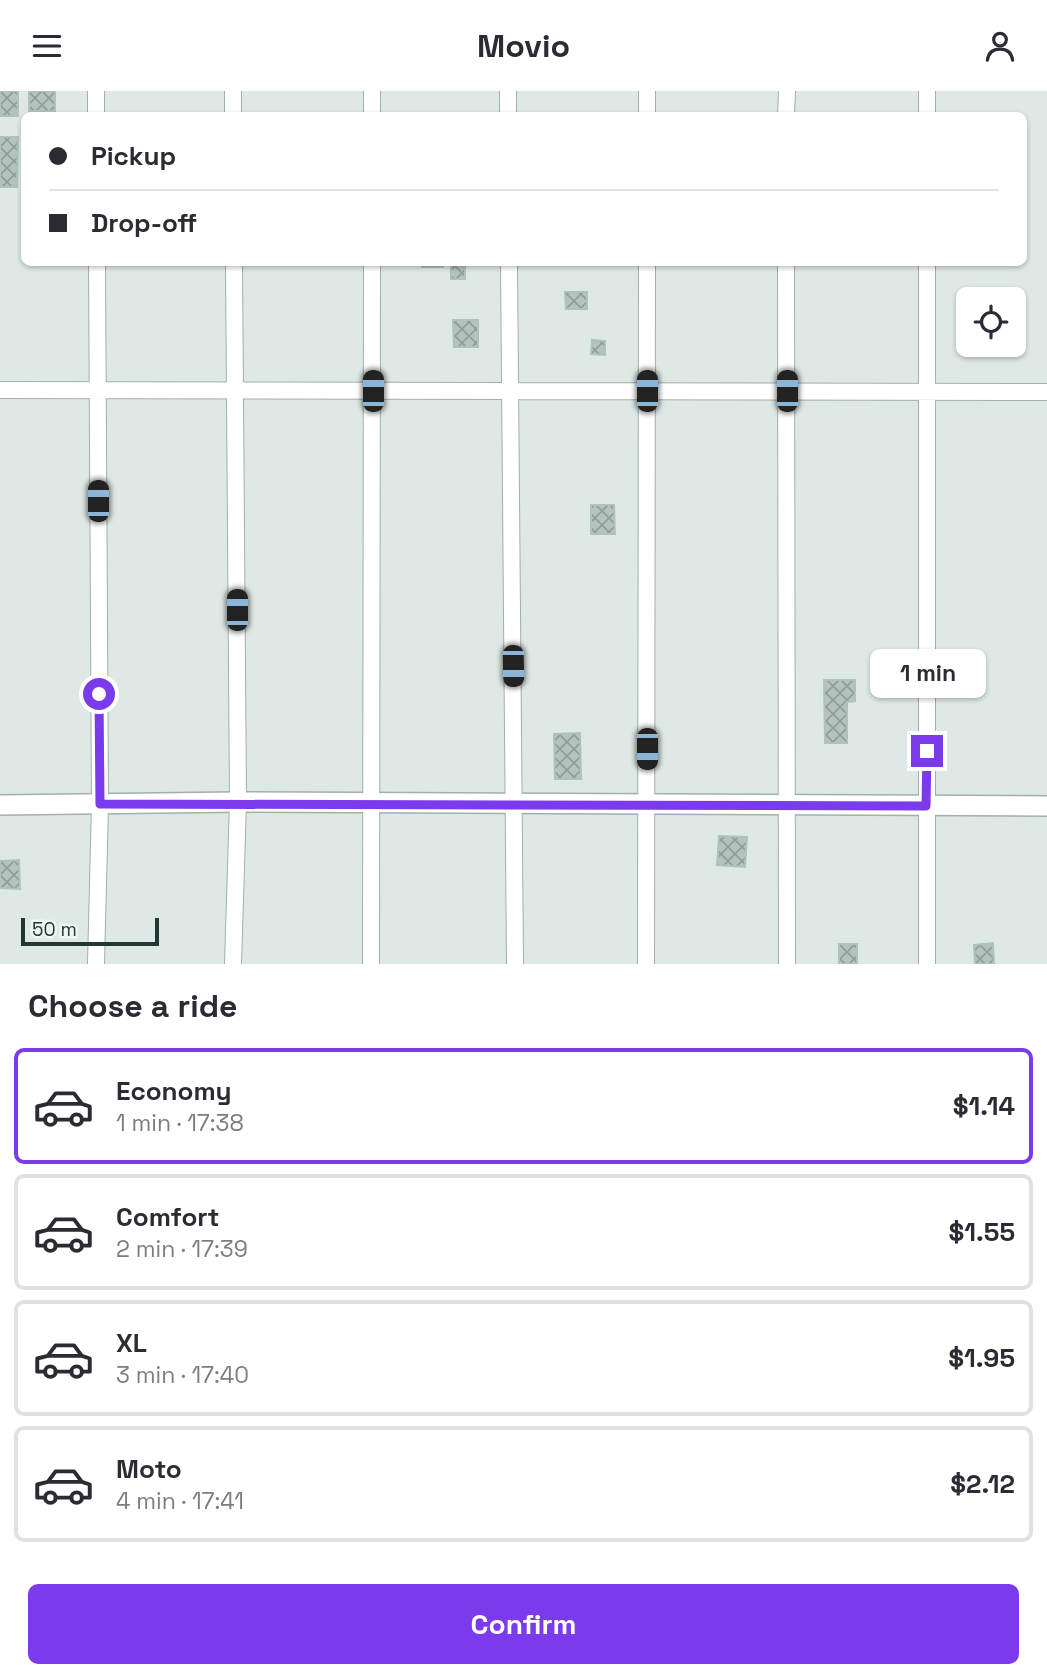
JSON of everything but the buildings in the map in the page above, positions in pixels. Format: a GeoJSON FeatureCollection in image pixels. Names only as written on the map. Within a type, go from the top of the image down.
{"type":"FeatureCollection","features":[{"type":"Feature","properties":{"kind":"street"},"geometry":{"type":"LineString","coordinates":[[96,91],[96,112]]}},
{"type":"Feature","properties":{"kind":"street"},"geometry":{"type":"LineString","coordinates":[[233,91],[233,112]]}},
{"type":"Feature","properties":{"kind":"street"},"geometry":{"type":"LineString","coordinates":[[372,91],[372,112]]}},
{"type":"Feature","properties":{"kind":"street"},"geometry":{"type":"LineString","coordinates":[[508,91],[508,112]]}},
{"type":"Feature","properties":{"kind":"street"},"geometry":{"type":"LineString","coordinates":[[647,91],[647,112]]}},
{"type":"Feature","properties":{"kind":"street"},"geometry":{"type":"LineString","coordinates":[[786,91],[786,112]]}},
{"type":"Feature","properties":{"kind":"street"},"geometry":{"type":"LineString","coordinates":[[927,91],[927,112]]}},
{"type":"Feature","properties":{"kind":"street"},"geometry":{"type":"LineString","coordinates":[[96,964],[100,804],[97,266]]}},
{"type":"Feature","properties":{"kind":"street"},"geometry":{"type":"LineString","coordinates":[[233,964],[238,803],[234,266]]}},
{"type":"Feature","properties":{"kind":"street"},"geometry":{"type":"LineString","coordinates":[[371,964],[372,266]]}},
{"type":"Feature","properties":{"kind":"street"},"geometry":{"type":"LineString","coordinates":[[509,266],[515,964]]}},
{"type":"Feature","properties":{"kind":"street"},"geometry":{"type":"LineString","coordinates":[[646,964],[647,266]]}},
{"type":"Feature","properties":{"kind":"street"},"geometry":{"type":"LineString","coordinates":[[786,266],[787,964]]}},
{"type":"Feature","properties":{"kind":"street"},"geometry":{"type":"LineString","coordinates":[[926,964],[927,266]]}},
{"type":"Feature","properties":{"kind":"street"},"geometry":{"type":"LineString","coordinates":[[0,390],[1047,392]]}},
{"type":"Feature","properties":{"kind":"street"},"geometry":{"type":"LineString","coordinates":[[0,805],[372,803],[1047,806]]}},
{"type":"Feature","properties":{"kind":"route"},"geometry":{"type":"LineString","coordinates":[[99,694],[100,804],[926,806],[927,751]]}}]}
